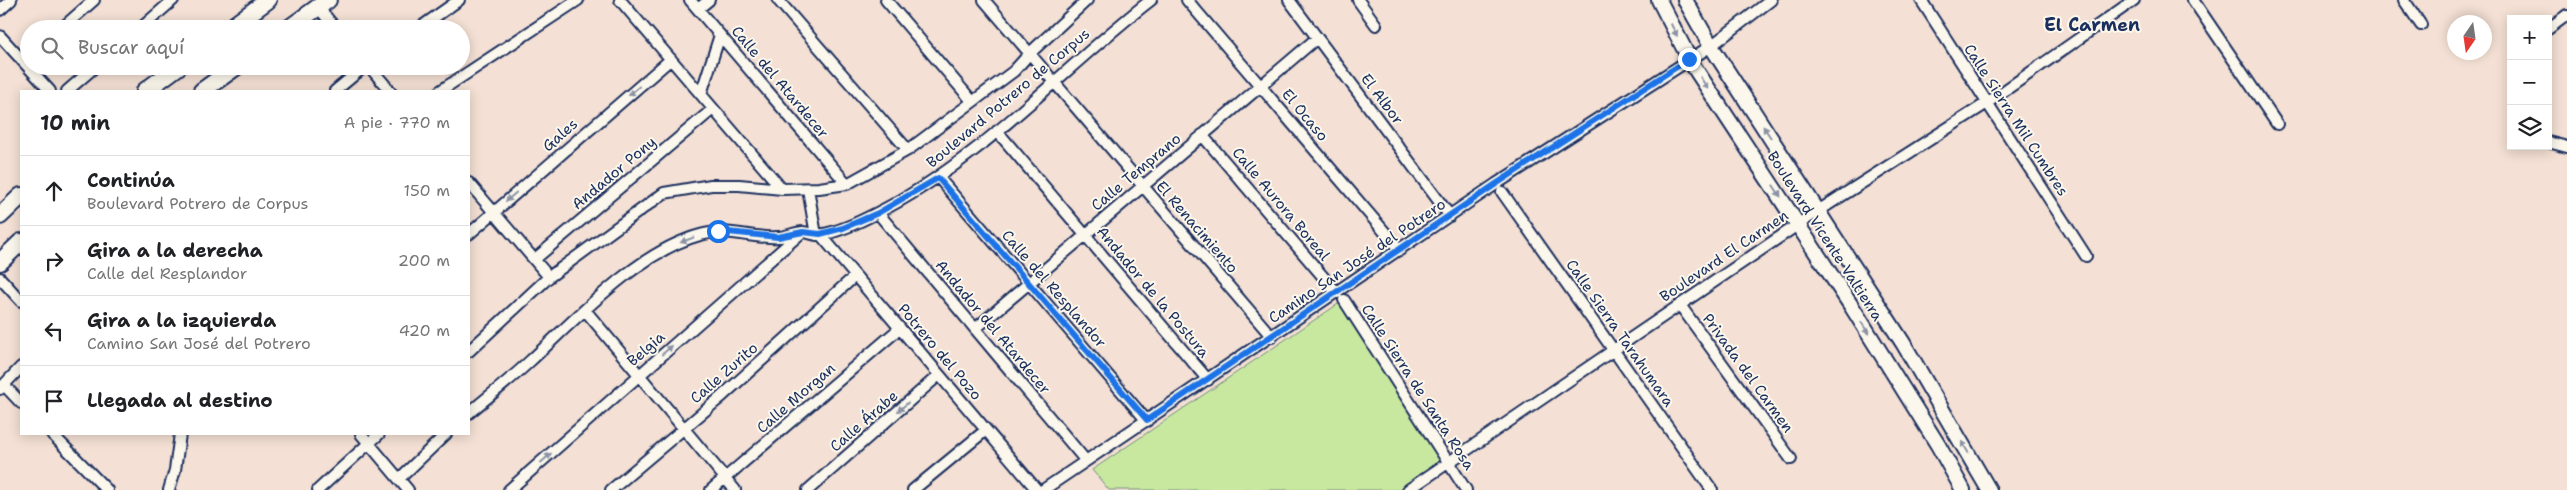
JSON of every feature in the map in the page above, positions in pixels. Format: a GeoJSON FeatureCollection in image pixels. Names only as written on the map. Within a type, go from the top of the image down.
{"type":"FeatureCollection","features":[{"type":"Feature","properties":{"kind":"main road"},"geometry":{"type":"LineString","coordinates":[[241,20],[268,0]]}},
{"type":"Feature","properties":{"kind":"main road","name":"Boulevard Vicente Valtierra"},"geometry":{"type":"LineString","coordinates":[[1659,0],[1689,59],[1798,224],[1928,430],[1963,490]]}},
{"type":"Feature","properties":{"kind":"main road","name":"Boulevard Vicente Valtierra"},"geometry":{"type":"LineString","coordinates":[[1685,0],[1712,46],[1912,358],[1988,490]]}},
{"type":"Feature","properties":{"kind":"main road"},"geometry":{"type":"LineString","coordinates":[[301,20],[323,4]]}},
{"type":"Feature","properties":{"kind":"main road"},"geometry":{"type":"LineString","coordinates":[[146,90],[167,75]]}},
{"type":"Feature","properties":{"kind":"main road"},"geometry":{"type":"LineString","coordinates":[[203,90],[224,75]]}},
{"type":"Feature","properties":{"kind":"main road"},"geometry":{"type":"LineString","coordinates":[[0,216],[20,197]]}},
{"type":"Feature","properties":{"kind":"main road"},"geometry":{"type":"LineString","coordinates":[[0,262],[20,243]]}},
{"type":"Feature","properties":{"kind":"street"},"geometry":{"type":"LineString","coordinates":[[0,10],[11,0]]}},
{"type":"Feature","properties":{"kind":"street"},"geometry":{"type":"LineString","coordinates":[[71,20],[94,0]]}},
{"type":"Feature","properties":{"kind":"street"},"geometry":{"type":"LineString","coordinates":[[150,20],[173,0]]}},
{"type":"Feature","properties":{"kind":"street"},"geometry":{"type":"LineString","coordinates":[[431,20],[459,0]]}},
{"type":"Feature","properties":{"kind":"street"},"geometry":{"type":"LineString","coordinates":[[470,71],[578,0]]}},
{"type":"Feature","properties":{"kind":"street"},"geometry":{"type":"LineString","coordinates":[[620,0],[782,189]]}},
{"type":"Feature","properties":{"kind":"street","name":"Calle del Atardecer"},"geometry":{"type":"LineString","coordinates":[[690,0],[847,184]]}},
{"type":"Feature","properties":{"kind":"street"},"geometry":{"type":"LineString","coordinates":[[698,9],[709,0]]}},
{"type":"Feature","properties":{"kind":"street"},"geometry":{"type":"LineString","coordinates":[[778,0],[908,150]]}},
{"type":"Feature","properties":{"kind":"street"},"geometry":{"type":"LineString","coordinates":[[886,0],[972,101]]}},
{"type":"Feature","properties":{"kind":"street","name":"El Renacimiento"},"geometry":{"type":"LineString","coordinates":[[984,0],[1272,337]]}},
{"type":"Feature","properties":{"kind":"street","name":"Boulevard Potrero de Corpus"},"geometry":{"type":"LineString","coordinates":[[470,412],[528,364],[585,310],[654,255],[691,238],[718,231],[778,237],[803,232],[818,235],[843,228],[878,213],[938,178],[997,131],[1052,80],[1151,0]]}},
{"type":"Feature","properties":{"kind":"street","name":"El Ocaso"},"geometry":{"type":"LineString","coordinates":[[1187,0],[1400,250]]}},
{"type":"Feature","properties":{"kind":"street","name":"El Albor"},"geometry":{"type":"LineString","coordinates":[[1289,0],[1450,216]]}},
{"type":"Feature","properties":{"kind":"street"},"geometry":{"type":"LineString","coordinates":[[1358,0],[1376,25]]}},
{"type":"Feature","properties":{"kind":"street","name":"Camino San José del Potrero"},"geometry":{"type":"LineString","coordinates":[[1043,490],[1272,337],[1340,296],[1400,250],[1450,216],[1689,59],[1712,46],[1771,0]]}},
{"type":"Feature","properties":{"kind":"street","name":"Calle Sierra Mil Cumbres"},"geometry":{"type":"LineString","coordinates":[[1921,0],[2086,256]]}},
{"type":"Feature","properties":{"kind":"street","name":"Boulevard El Carmen"},"geometry":{"type":"LineString","coordinates":[[1408,490],[1798,224],[1987,103],[2134,0]]}},
{"type":"Feature","properties":{"kind":"street"},"geometry":{"type":"LineString","coordinates":[[2193,0],[2277,124]]}},
{"type":"Feature","properties":{"kind":"street"},"geometry":{"type":"LineString","coordinates":[[2404,0],[2421,25]]}},
{"type":"Feature","properties":{"kind":"street"},"geometry":{"type":"LineString","coordinates":[[470,350],[549,277],[664,193],[711,186],[739,185],[782,189],[847,184],[908,150],[1033,57],[1084,1]]}},
{"type":"Feature","properties":{"kind":"street"},"geometry":{"type":"LineString","coordinates":[[323,4],[331,20]]}},
{"type":"Feature","properties":{"kind":"street"},"geometry":{"type":"LineString","coordinates":[[2552,25],[2567,15]]}},
{"type":"Feature","properties":{"kind":"street"},"geometry":{"type":"LineString","coordinates":[[701,94],[720,35]]}},
{"type":"Feature","properties":{"kind":"street"},"geometry":{"type":"LineString","coordinates":[[0,36],[20,54]]}},
{"type":"Feature","properties":{"kind":"street","name":"Calle Temprano"},"geometry":{"type":"LineString","coordinates":[[975,329],[1317,38]]}},
{"type":"Feature","properties":{"kind":"street","name":"Gales"},"geometry":{"type":"LineString","coordinates":[[470,233],[671,59]]}},
{"type":"Feature","properties":{"kind":"street"},"geometry":{"type":"LineString","coordinates":[[38,75],[49,90]]}},
{"type":"Feature","properties":{"kind":"street"},"geometry":{"type":"LineString","coordinates":[[69,90],[86,75]]}},
{"type":"Feature","properties":{"kind":"street"},"geometry":{"type":"LineString","coordinates":[[336,90],[354,75]]}},
{"type":"Feature","properties":{"kind":"street"},"geometry":{"type":"LineString","coordinates":[[376,75],[389,90]]}},
{"type":"Feature","properties":{"kind":"street"},"geometry":{"type":"LineString","coordinates":[[442,90],[464,75]]}},
{"type":"Feature","properties":{"kind":"street","name":"Andador Pony"},"geometry":{"type":"LineString","coordinates":[[535,260],[713,109]]}},
{"type":"Feature","properties":{"kind":"street","name":"Andador de la Postura"},"geometry":{"type":"LineString","coordinates":[[997,131],[1208,380]]}},
{"type":"Feature","properties":{"kind":"street","name":"Calle Aurora Boreal"},"geometry":{"type":"LineString","coordinates":[[1202,135],[1340,296]]}},
{"type":"Feature","properties":{"kind":"street"},"geometry":{"type":"LineString","coordinates":[[2552,143],[2567,147]]}},
{"type":"Feature","properties":{"kind":"street","name":"Calle del Resplandor"},"geometry":{"type":"LineString","coordinates":[[938,178],[1147,420]]}},
{"type":"Feature","properties":{"kind":"street"},"geometry":{"type":"LineString","coordinates":[[470,184],[549,277]]}},
{"type":"Feature","properties":{"kind":"street"},"geometry":{"type":"LineString","coordinates":[[808,188],[818,235]]}},
{"type":"Feature","properties":{"kind":"street","name":"Calle Sierra Tarahumara"},"geometry":{"type":"LineString","coordinates":[[1502,192],[1712,490]]}},
{"type":"Feature","properties":{"kind":"street","name":"Andador del Atardecer"},"geometry":{"type":"LineString","coordinates":[[878,213],[1086,461]]}},
{"type":"Feature","properties":{"kind":"street","name":"Belgia"},"geometry":{"type":"LineString","coordinates":[[509,490],[803,232]]}},
{"type":"Feature","properties":{"kind":"street","name":"Potrero del Pozo"},"geometry":{"type":"LineString","coordinates":[[818,235],[900,328],[1037,490]]}},
{"type":"Feature","properties":{"kind":"street","name":"Calle Zurito"},"geometry":{"type":"LineString","coordinates":[[611,490],[791,335],[855,276]]}},
{"type":"Feature","properties":{"kind":"street"},"geometry":{"type":"LineString","coordinates":[[0,278],[20,300]]}},
{"type":"Feature","properties":{"kind":"street","name":"Calle Sierra de Santa Rosa"},"geometry":{"type":"LineString","coordinates":[[1340,296],[1466,490]]}},
{"type":"Feature","properties":{"kind":"street","name":"Privada del Carmen"},"geometry":{"type":"LineString","coordinates":[[1680,305],[1791,459]]}},
{"type":"Feature","properties":{"kind":"street"},"geometry":{"type":"LineString","coordinates":[[585,310],[734,490]]}},
{"type":"Feature","properties":{"kind":"street","name":"Calle Morgan"},"geometry":{"type":"LineString","coordinates":[[711,490],[900,328]]}},
{"type":"Feature","properties":{"kind":"street"},"geometry":{"type":"LineString","coordinates":[[20,368],[2,387],[20,402]]}},
{"type":"Feature","properties":{"kind":"street","name":"Calle Árabe"},"geometry":{"type":"LineString","coordinates":[[808,490],[939,375]]}},
{"type":"Feature","properties":{"kind":"street"},"geometry":{"type":"LineString","coordinates":[[913,490],[986,430]]}},
{"type":"Feature","properties":{"kind":"street"},"geometry":{"type":"LineString","coordinates":[[53,435],[107,490]]}},
{"type":"Feature","properties":{"kind":"street"},"geometry":{"type":"LineString","coordinates":[[169,490],[175,470],[180,435]]}},
{"type":"Feature","properties":{"kind":"street"},"geometry":{"type":"LineString","coordinates":[[362,435],[408,490]]}},
{"type":"Feature","properties":{"kind":"street"},"geometry":{"type":"LineString","coordinates":[[318,490],[378,435]]}},
{"type":"Feature","properties":{"kind":"street"},"geometry":{"type":"LineString","coordinates":[[398,479],[445,435]]}},
{"type":"Feature","properties":{"kind":"green space"},"geometry":{"type":"Polygon","coordinates":[[[1344,300],[1449,463],[1408,490],[1109,490],[1092,470],[1344,300]]]}},
{"type":"Feature","properties":{"kind":"district","name":"El Carmen"},"geometry":{"type":"Point","coordinates":[2092,25]}},
{"type":"Feature","properties":{"kind":"route"},"geometry":{"type":"LineString","coordinates":[[718,231],[778,237],[803,232],[816,235],[843,228],[878,213],[938,178],[1147,420],[1496,184],[1689,59]]}}]}
